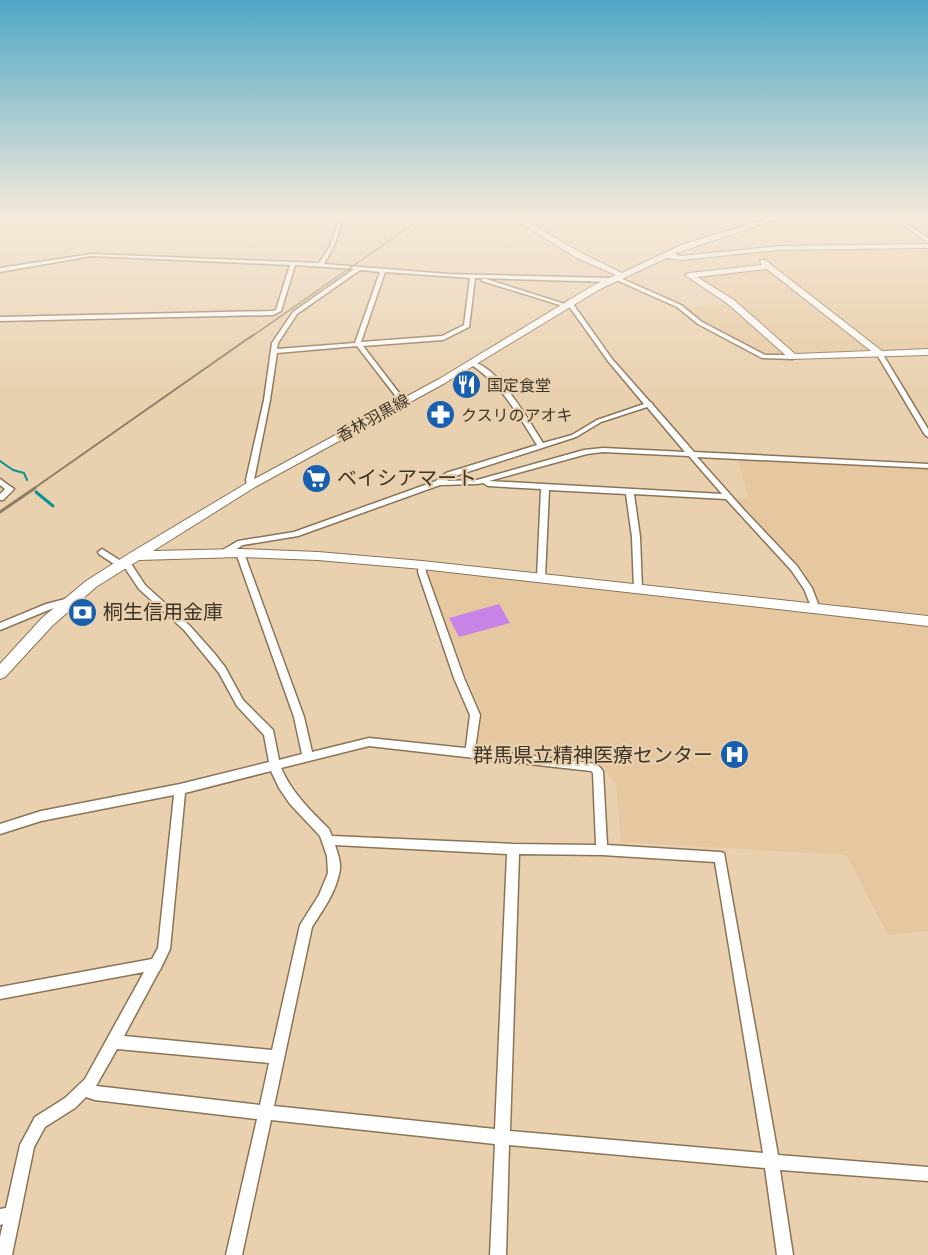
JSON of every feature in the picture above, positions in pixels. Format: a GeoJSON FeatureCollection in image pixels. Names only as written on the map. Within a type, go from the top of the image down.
{"type":"FeatureCollection","features":[{"type":"Feature","properties":{"kind":"street"},"geometry":{"type":"LineString","coordinates":[[0,319],[273,313],[278,310],[289,276]]}},
{"type":"Feature","properties":{"kind":"street"},"geometry":{"type":"LineString","coordinates":[[252,485],[250,480],[267,400],[275,343],[295,313],[348,276]]}},
{"type":"Feature","properties":{"kind":"street"},"geometry":{"type":"LineString","coordinates":[[358,344],[381,276]]}},
{"type":"Feature","properties":{"kind":"street"},"geometry":{"type":"LineString","coordinates":[[456,276],[616,278]]}},
{"type":"Feature","properties":{"kind":"street"},"geometry":{"type":"LineString","coordinates":[[612,276],[679,306],[700,323],[763,357],[928,352]]}},
{"type":"Feature","properties":{"kind":"street","name":"香林羽黒線"},"geometry":{"type":"LineString","coordinates":[[0,673],[27,641],[69,601],[126,560],[252,485],[472,363],[567,303],[621,276]]}},
{"type":"Feature","properties":{"kind":"street"},"geometry":{"type":"LineString","coordinates":[[690,276],[731,302],[793,357]]}},
{"type":"Feature","properties":{"kind":"street"},"geometry":{"type":"LineString","coordinates":[[779,276],[879,353],[928,435]]}},
{"type":"Feature","properties":{"kind":"street"},"geometry":{"type":"LineString","coordinates":[[475,277],[567,303],[610,360],[728,497],[794,568],[808,588],[816,609]]}},
{"type":"Feature","properties":{"kind":"street"},"geometry":{"type":"LineString","coordinates":[[273,351],[443,338],[467,326],[475,277]]}},
{"type":"Feature","properties":{"kind":"street"},"geometry":{"type":"LineString","coordinates":[[358,344],[403,402]]}},
{"type":"Feature","properties":{"kind":"street"},"geometry":{"type":"LineString","coordinates":[[472,363],[493,376],[513,401],[541,446]]}},
{"type":"Feature","properties":{"kind":"street"},"geometry":{"type":"LineString","coordinates":[[439,483],[449,475],[574,436],[599,421],[650,404]]}},
{"type":"Feature","properties":{"kind":"street"},"geometry":{"type":"LineString","coordinates":[[222,554],[241,543],[295,534],[439,483],[484,480],[597,450],[928,466]]}},
{"type":"Feature","properties":{"kind":"street"},"geometry":{"type":"LineString","coordinates":[[484,480],[488,484],[728,497]]}},
{"type":"Feature","properties":{"kind":"street"},"geometry":{"type":"LineString","coordinates":[[0,481],[10,489],[0,498]]}},
{"type":"Feature","properties":{"kind":"street"},"geometry":{"type":"LineString","coordinates":[[541,578],[545,487]]}},
{"type":"Feature","properties":{"kind":"street"},"geometry":{"type":"LineString","coordinates":[[630,492],[636,537],[638,589]]}},
{"type":"Feature","properties":{"kind":"street"},"geometry":{"type":"LineString","coordinates":[[102,552],[126,560],[240,553],[318,556],[423,565],[928,621]]}},
{"type":"Feature","properties":{"kind":"street"},"geometry":{"type":"LineString","coordinates":[[240,553],[299,717],[308,758]]}},
{"type":"Feature","properties":{"kind":"street"},"geometry":{"type":"LineString","coordinates":[[126,560],[137,582],[187,628],[211,656],[240,703],[269,733],[275,767],[288,794],[325,832],[333,856],[334,873],[320,906],[306,925],[234,1255]]}},
{"type":"Feature","properties":{"kind":"street"},"geometry":{"type":"LineString","coordinates":[[423,565],[422,572],[475,715],[471,747],[467,753]]}},
{"type":"Feature","properties":{"kind":"street"},"geometry":{"type":"LineString","coordinates":[[0,627],[49,606],[69,601]]}},
{"type":"Feature","properties":{"kind":"street"},"geometry":{"type":"LineString","coordinates":[[0,829],[51,814],[180,789],[369,742],[593,767],[598,771],[602,850]]}},
{"type":"Feature","properties":{"kind":"street"},"geometry":{"type":"LineString","coordinates":[[4,1255],[7,1215],[27,1145],[34,1129],[46,1117],[70,1103],[86,1090],[115,1042],[167,941],[180,789]]}},
{"type":"Feature","properties":{"kind":"street"},"geometry":{"type":"LineString","coordinates":[[328,843],[334,840],[513,849],[602,850],[720,857],[772,1162],[785,1255]]}},
{"type":"Feature","properties":{"kind":"street"},"geometry":{"type":"LineString","coordinates":[[498,1255],[513,849]]}},
{"type":"Feature","properties":{"kind":"street"},"geometry":{"type":"LineString","coordinates":[[0,993],[148,965],[156,966]]}},
{"type":"Feature","properties":{"kind":"street"},"geometry":{"type":"LineString","coordinates":[[115,1042],[278,1057]]}},
{"type":"Feature","properties":{"kind":"street"},"geometry":{"type":"LineString","coordinates":[[86,1090],[266,1114],[772,1162],[928,1174]]}},
{"type":"Feature","properties":{"kind":"shaded area"},"geometry":{"type":"Polygon","coordinates":[[[775,276],[872,350],[792,353],[735,301],[694,277],[775,276]]]}},
{"type":"Feature","properties":{"kind":"shaded area"},"geometry":{"type":"Polygon","coordinates":[[[783,276],[928,276],[928,350],[879,349],[783,276]]]}},
{"type":"Feature","properties":{"kind":"shaded area"},"geometry":{"type":"Polygon","coordinates":[[[729,302],[788,356],[768,357],[710,327],[686,309],[729,302]]]}},
{"type":"Feature","properties":{"kind":"shaded area"},"geometry":{"type":"Polygon","coordinates":[[[737,458],[928,468],[928,617],[818,606],[811,589],[731,498],[749,498],[737,458]]]}},
{"type":"Feature","properties":{"kind":"shaded area","name":"群馬県立精神医療センター"},"geometry":{"type":"Polygon","coordinates":[[[429,569],[928,625],[928,931],[888,935],[846,855],[621,842],[616,785],[599,761],[480,750],[478,745],[482,716],[426,572],[429,569]]]}},
{"type":"Feature","properties":{"kind":"shaded area"},"geometry":{"type":"Polygon","coordinates":[[[499,604],[510,623],[459,637],[449,618],[499,604]]]}},
{"type":"Feature","properties":{"kind":"waterway"},"geometry":{"type":"LineString","coordinates":[[0,461],[13,470],[24,473],[27,480]]}},
{"type":"Feature","properties":{"kind":"waterway"},"geometry":{"type":"LineString","coordinates":[[36,492],[53,506]]}},
{"type":"Feature","properties":{"kind":"railway"},"geometry":{"type":"LineString","coordinates":[[251,337],[339,276]]}},
{"type":"Feature","properties":{"kind":"railway"},"geometry":{"type":"LineString","coordinates":[[33,489],[253,335]]}},
{"type":"Feature","properties":{"kind":"railway"},"geometry":{"type":"LineString","coordinates":[[0,512],[35,488]]}},
{"type":"Feature","properties":{"kind":"place","name":"国定食堂"},"geometry":{"type":"Point","coordinates":[466,385]}},
{"type":"Feature","properties":{"kind":"place","name":"クスリのアオキ"},"geometry":{"type":"Point","coordinates":[440,415]}},
{"type":"Feature","properties":{"kind":"place","name":"ベイシアマート"},"geometry":{"type":"Point","coordinates":[316,478]}},
{"type":"Feature","properties":{"kind":"place","name":"桐生信用金庫"},"geometry":{"type":"Point","coordinates":[82,612]}},
{"type":"Feature","properties":{"kind":"place","name":"群馬県立精神医療センター"},"geometry":{"type":"Point","coordinates":[734,755]}}]}
